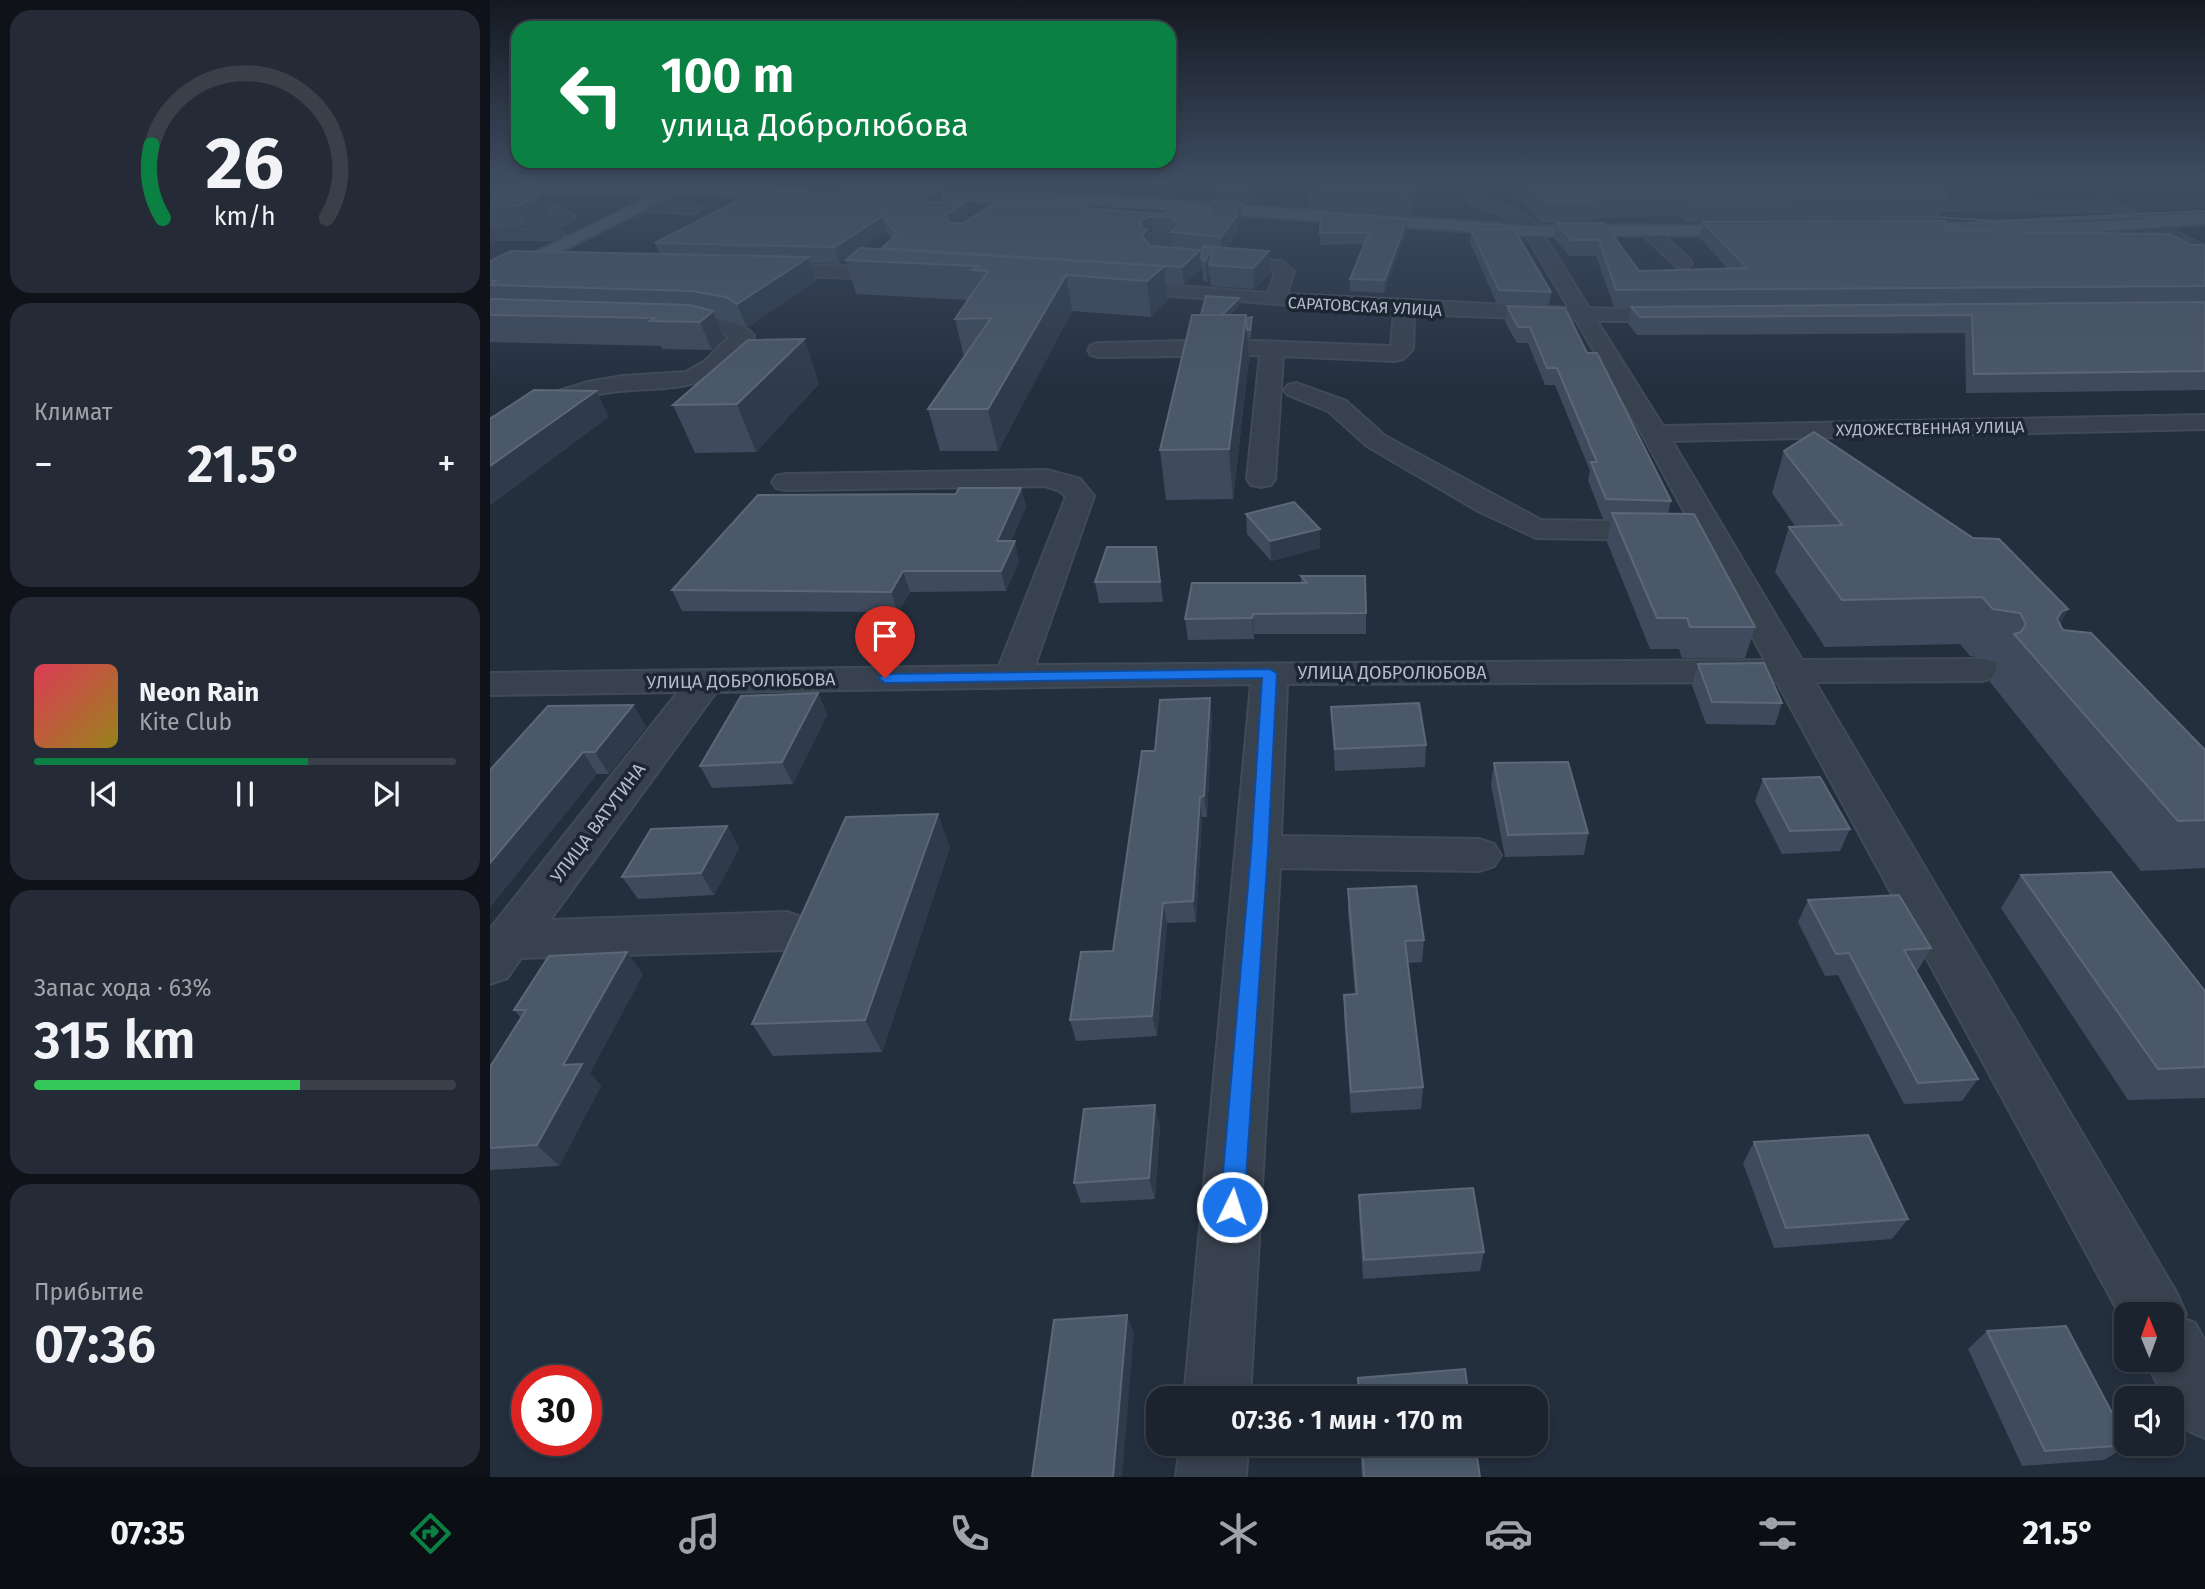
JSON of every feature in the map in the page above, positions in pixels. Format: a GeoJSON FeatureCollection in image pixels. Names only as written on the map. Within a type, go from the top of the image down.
{"type":"FeatureCollection","features":[{"type":"Feature","properties":{"kind":"main road"},"geometry":{"type":"LineString","coordinates":[[490,281],[555,249]]}},
{"type":"Feature","properties":{"kind":"street"},"geometry":{"type":"LineString","coordinates":[[1159,249],[1156,252],[1158,256],[1275,265],[1283,268],[1285,271],[1275,300]]}},
{"type":"Feature","properties":{"kind":"street"},"geometry":{"type":"LineString","coordinates":[[1543,249],[1655,434],[2147,1302]]}},
{"type":"Feature","properties":{"kind":"street"},"geometry":{"type":"LineString","coordinates":[[1667,249],[1683,264]]}},
{"type":"Feature","properties":{"kind":"street"},"geometry":{"type":"LineString","coordinates":[[490,262],[565,264]]}},
{"type":"Feature","properties":{"kind":"street"},"geometry":{"type":"LineString","coordinates":[[739,269],[917,274]]}},
{"type":"Feature","properties":{"kind":"street","name":"САРАТОВСКАЯ УЛИЦА"},"geometry":{"type":"LineString","coordinates":[[1102,286],[1404,309],[1583,316],[1707,315]]}},
{"type":"Feature","properties":{"kind":"street"},"geometry":{"type":"LineString","coordinates":[[1099,350],[1171,357],[1272,349],[1395,354],[1402,349],[1404,309]]}},
{"type":"Feature","properties":{"kind":"street"},"geometry":{"type":"LineString","coordinates":[[490,429],[517,413],[570,395],[623,383],[665,382],[703,373],[743,336],[728,328],[701,324],[647,322]]}},
{"type":"Feature","properties":{"kind":"street"},"geometry":{"type":"LineString","coordinates":[[1261,480],[1272,349]]}},
{"type":"Feature","properties":{"kind":"street"},"geometry":{"type":"LineString","coordinates":[[1296,390],[1338,406],[1376,441],[1488,505],[1536,529],[1710,531]]}},
{"type":"Feature","properties":{"kind":"street","name":"ХУДОЖЕСТВЕННАЯ УЛИЦА"},"geometry":{"type":"LineString","coordinates":[[1655,434],[2205,422]]}},
{"type":"Feature","properties":{"kind":"street"},"geometry":{"type":"LineString","coordinates":[[786,482],[1047,478],[1070,485],[1080,496],[1013,676]]}},
{"type":"Feature","properties":{"kind":"street","name":"УЛИЦА ДОБРОЛЮБОВА"},"geometry":{"type":"LineString","coordinates":[[490,684],[1270,673],[1981,670]]}},
{"type":"Feature","properties":{"kind":"street"},"geometry":{"type":"LineString","coordinates":[[1218,1386],[1270,673]]}},
{"type":"Feature","properties":{"kind":"street","name":"УЛИЦА ВАТУТИНА"},"geometry":{"type":"LineString","coordinates":[[499,952],[705,682]]}},
{"type":"Feature","properties":{"kind":"street"},"geometry":{"type":"LineString","coordinates":[[1259,852],[1479,855]]}},
{"type":"Feature","properties":{"kind":"street"},"geometry":{"type":"LineString","coordinates":[[499,952],[787,931]]}},
{"type":"Feature","properties":{"kind":"street"},"geometry":{"type":"LineString","coordinates":[[2184,1367],[2205,1405]]}},
{"type":"Feature","properties":{"kind":"street"},"geometry":{"type":"LineString","coordinates":[[1211,1477],[1213,1456]]}},
{"type":"Feature","properties":{"kind":"building"},"geometry":{"type":"Polygon","coordinates":[[[859,249],[876,249],[1164,266],[1147,281],[1066,275],[988,409],[928,409],[991,318],[955,319],[988,271],[971,270],[978,266],[846,260],[859,249]]]}},
{"type":"Feature","properties":{"kind":"building"},"geometry":{"type":"Polygon","coordinates":[[[897,249],[1200,250],[1182,267],[897,249]]]}},
{"type":"Feature","properties":{"kind":"building"},"geometry":{"type":"Polygon","coordinates":[[[1203,249],[1212,249],[1205,261],[1201,259],[1203,249]]]}},
{"type":"Feature","properties":{"kind":"building"},"geometry":{"type":"Polygon","coordinates":[[[1213,249],[1269,251],[1253,268],[1209,265],[1213,249]]]}},
{"type":"Feature","properties":{"kind":"building"},"geometry":{"type":"Polygon","coordinates":[[[1362,249],[1396,249],[1385,280],[1350,279],[1362,249]]]}},
{"type":"Feature","properties":{"kind":"building"},"geometry":{"type":"Polygon","coordinates":[[[1480,249],[1526,249],[1551,292],[1499,290],[1480,249]]]}},
{"type":"Feature","properties":{"kind":"building"},"geometry":{"type":"Polygon","coordinates":[[[1602,249],[1623,249],[1639,271],[1747,268],[1729,249],[2205,249],[2205,286],[1616,290],[1602,249]]]}},
{"type":"Feature","properties":{"kind":"building"},"geometry":{"type":"Polygon","coordinates":[[[511,251],[809,257],[737,304],[726,297],[691,291],[490,285],[496,281],[490,281],[490,261],[511,251]]]}},
{"type":"Feature","properties":{"kind":"building"},"geometry":{"type":"Polygon","coordinates":[[[1206,296],[1239,298],[1222,315],[1201,315],[1206,296]]]}},
{"type":"Feature","properties":{"kind":"building"},"geometry":{"type":"Polygon","coordinates":[[[490,299],[690,305],[713,311],[700,322],[650,321],[655,318],[490,315],[490,299]]]}},
{"type":"Feature","properties":{"kind":"building"},"geometry":{"type":"Polygon","coordinates":[[[2205,302],[2205,371],[1974,374],[1972,315],[1640,317],[1631,307],[2205,302]]]}},
{"type":"Feature","properties":{"kind":"building"},"geometry":{"type":"Polygon","coordinates":[[[1507,306],[1565,308],[1587,353],[1597,353],[1671,501],[1606,499],[1591,462],[1597,462],[1557,368],[1547,368],[1530,327],[1518,327],[1507,306]]]}},
{"type":"Feature","properties":{"kind":"building"},"geometry":{"type":"Polygon","coordinates":[[[1192,315],[1246,315],[1229,449],[1160,450],[1192,315]]]}},
{"type":"Feature","properties":{"kind":"building"},"geometry":{"type":"Polygon","coordinates":[[[1252,317],[1250,330],[1247,330],[1246,318],[1252,317]]]}},
{"type":"Feature","properties":{"kind":"building"},"geometry":{"type":"Polygon","coordinates":[[[804,339],[737,404],[673,405],[748,340],[804,339]]]}},
{"type":"Feature","properties":{"kind":"building"},"geometry":{"type":"Polygon","coordinates":[[[534,390],[596,391],[490,466],[490,419],[534,390]]]}},
{"type":"Feature","properties":{"kind":"building"},"geometry":{"type":"Polygon","coordinates":[[[1814,432],[1973,538],[1999,539],[2068,609],[2062,611],[2057,619],[2063,630],[2091,633],[2205,750],[2205,820],[2178,821],[2014,634],[2021,632],[2026,624],[2020,613],[1993,609],[1982,597],[1842,600],[1789,527],[1842,525],[1784,451],[1814,432]]]}},
{"type":"Feature","properties":{"kind":"building"},"geometry":{"type":"Polygon","coordinates":[[[959,488],[1021,488],[997,541],[1015,541],[1001,571],[903,571],[891,592],[672,590],[758,495],[956,494],[959,488]]]}},
{"type":"Feature","properties":{"kind":"building"},"geometry":{"type":"Polygon","coordinates":[[[1294,502],[1320,529],[1270,541],[1246,514],[1294,502]]]}},
{"type":"Feature","properties":{"kind":"building"},"geometry":{"type":"Polygon","coordinates":[[[1612,513],[1694,514],[1755,627],[1690,627],[1687,618],[1657,618],[1612,513]]]}},
{"type":"Feature","properties":{"kind":"building"},"geometry":{"type":"Polygon","coordinates":[[[1107,547],[1156,547],[1160,582],[1095,582],[1107,547]]]}},
{"type":"Feature","properties":{"kind":"building"},"geometry":{"type":"Polygon","coordinates":[[[1301,576],[1365,576],[1366,613],[1253,614],[1252,618],[1185,619],[1192,583],[1307,583],[1301,576]]]}},
{"type":"Feature","properties":{"kind":"building"},"geometry":{"type":"Polygon","coordinates":[[[1764,663],[1782,703],[1712,702],[1698,664],[1764,663]]]}},
{"type":"Feature","properties":{"kind":"building"},"geometry":{"type":"Polygon","coordinates":[[[818,693],[782,762],[700,766],[741,696],[818,693]]]}},
{"type":"Feature","properties":{"kind":"building"},"geometry":{"type":"Polygon","coordinates":[[[1210,698],[1204,796],[1200,797],[1193,901],[1163,903],[1152,1016],[1070,1020],[1081,952],[1113,951],[1142,751],[1155,751],[1160,700],[1210,698]]]}},
{"type":"Feature","properties":{"kind":"building"},"geometry":{"type":"Polygon","coordinates":[[[1419,703],[1426,745],[1335,749],[1331,707],[1419,703]]]}},
{"type":"Feature","properties":{"kind":"building"},"geometry":{"type":"Polygon","coordinates":[[[633,705],[595,752],[583,752],[490,863],[490,770],[548,706],[633,705]]]}},
{"type":"Feature","properties":{"kind":"building"},"geometry":{"type":"Polygon","coordinates":[[[1568,762],[1588,833],[1508,835],[1494,763],[1568,762]]]}},
{"type":"Feature","properties":{"kind":"building"},"geometry":{"type":"Polygon","coordinates":[[[1820,777],[1850,829],[1790,831],[1763,779],[1820,777]]]}},
{"type":"Feature","properties":{"kind":"building"},"geometry":{"type":"Polygon","coordinates":[[[938,814],[865,1020],[752,1024],[846,817],[938,814]]]}},
{"type":"Feature","properties":{"kind":"building"},"geometry":{"type":"Polygon","coordinates":[[[727,826],[701,873],[622,877],[651,829],[727,826]]]}},
{"type":"Feature","properties":{"kind":"building"},"geometry":{"type":"Polygon","coordinates":[[[2111,872],[2205,991],[2205,1067],[2158,1069],[2021,875],[2111,872]]]}},
{"type":"Feature","properties":{"kind":"building"},"geometry":{"type":"Polygon","coordinates":[[[1416,886],[1424,940],[1405,941],[1423,1087],[1351,1092],[1344,995],[1357,994],[1348,889],[1416,886]]]}},
{"type":"Feature","properties":{"kind":"building"},"geometry":{"type":"Polygon","coordinates":[[[1899,895],[1931,948],[1904,950],[1978,1079],[1918,1083],[1849,953],[1836,954],[1808,900],[1899,895]]]}},
{"type":"Feature","properties":{"kind":"building"},"geometry":{"type":"Polygon","coordinates":[[[627,952],[563,1065],[582,1064],[537,1145],[490,1148],[490,1067],[526,1010],[514,1010],[549,956],[627,952]]]}},
{"type":"Feature","properties":{"kind":"building"},"geometry":{"type":"Polygon","coordinates":[[[1155,1105],[1149,1178],[1074,1183],[1084,1109],[1155,1105]]]}},
{"type":"Feature","properties":{"kind":"building"},"geometry":{"type":"Polygon","coordinates":[[[1868,1135],[1908,1219],[1786,1228],[1754,1142],[1868,1135]]]}},
{"type":"Feature","properties":{"kind":"building"},"geometry":{"type":"Polygon","coordinates":[[[1473,1188],[1484,1252],[1364,1260],[1359,1195],[1473,1188]]]}},
{"type":"Feature","properties":{"kind":"building"},"geometry":{"type":"Polygon","coordinates":[[[1127,1315],[1113,1477],[1032,1477],[1054,1320],[1127,1315]]]}},
{"type":"Feature","properties":{"kind":"building"},"geometry":{"type":"Polygon","coordinates":[[[2066,1326],[2114,1416],[2114,1446],[2045,1451],[1987,1331],[2066,1326]]]}},
{"type":"Feature","properties":{"kind":"building"},"geometry":{"type":"Polygon","coordinates":[[[1465,1369],[1467,1386],[1358,1386],[1358,1378],[1465,1369]]]}},
{"type":"Feature","properties":{"kind":"building"},"geometry":{"type":"Polygon","coordinates":[[[1363,1456],[1477,1456],[1480,1477],[1364,1477],[1363,1456]]]}},
{"type":"Feature","properties":{"kind":"route"},"geometry":{"type":"LineString","coordinates":[[885,678],[1270,673],[1232,1207]]}}]}
